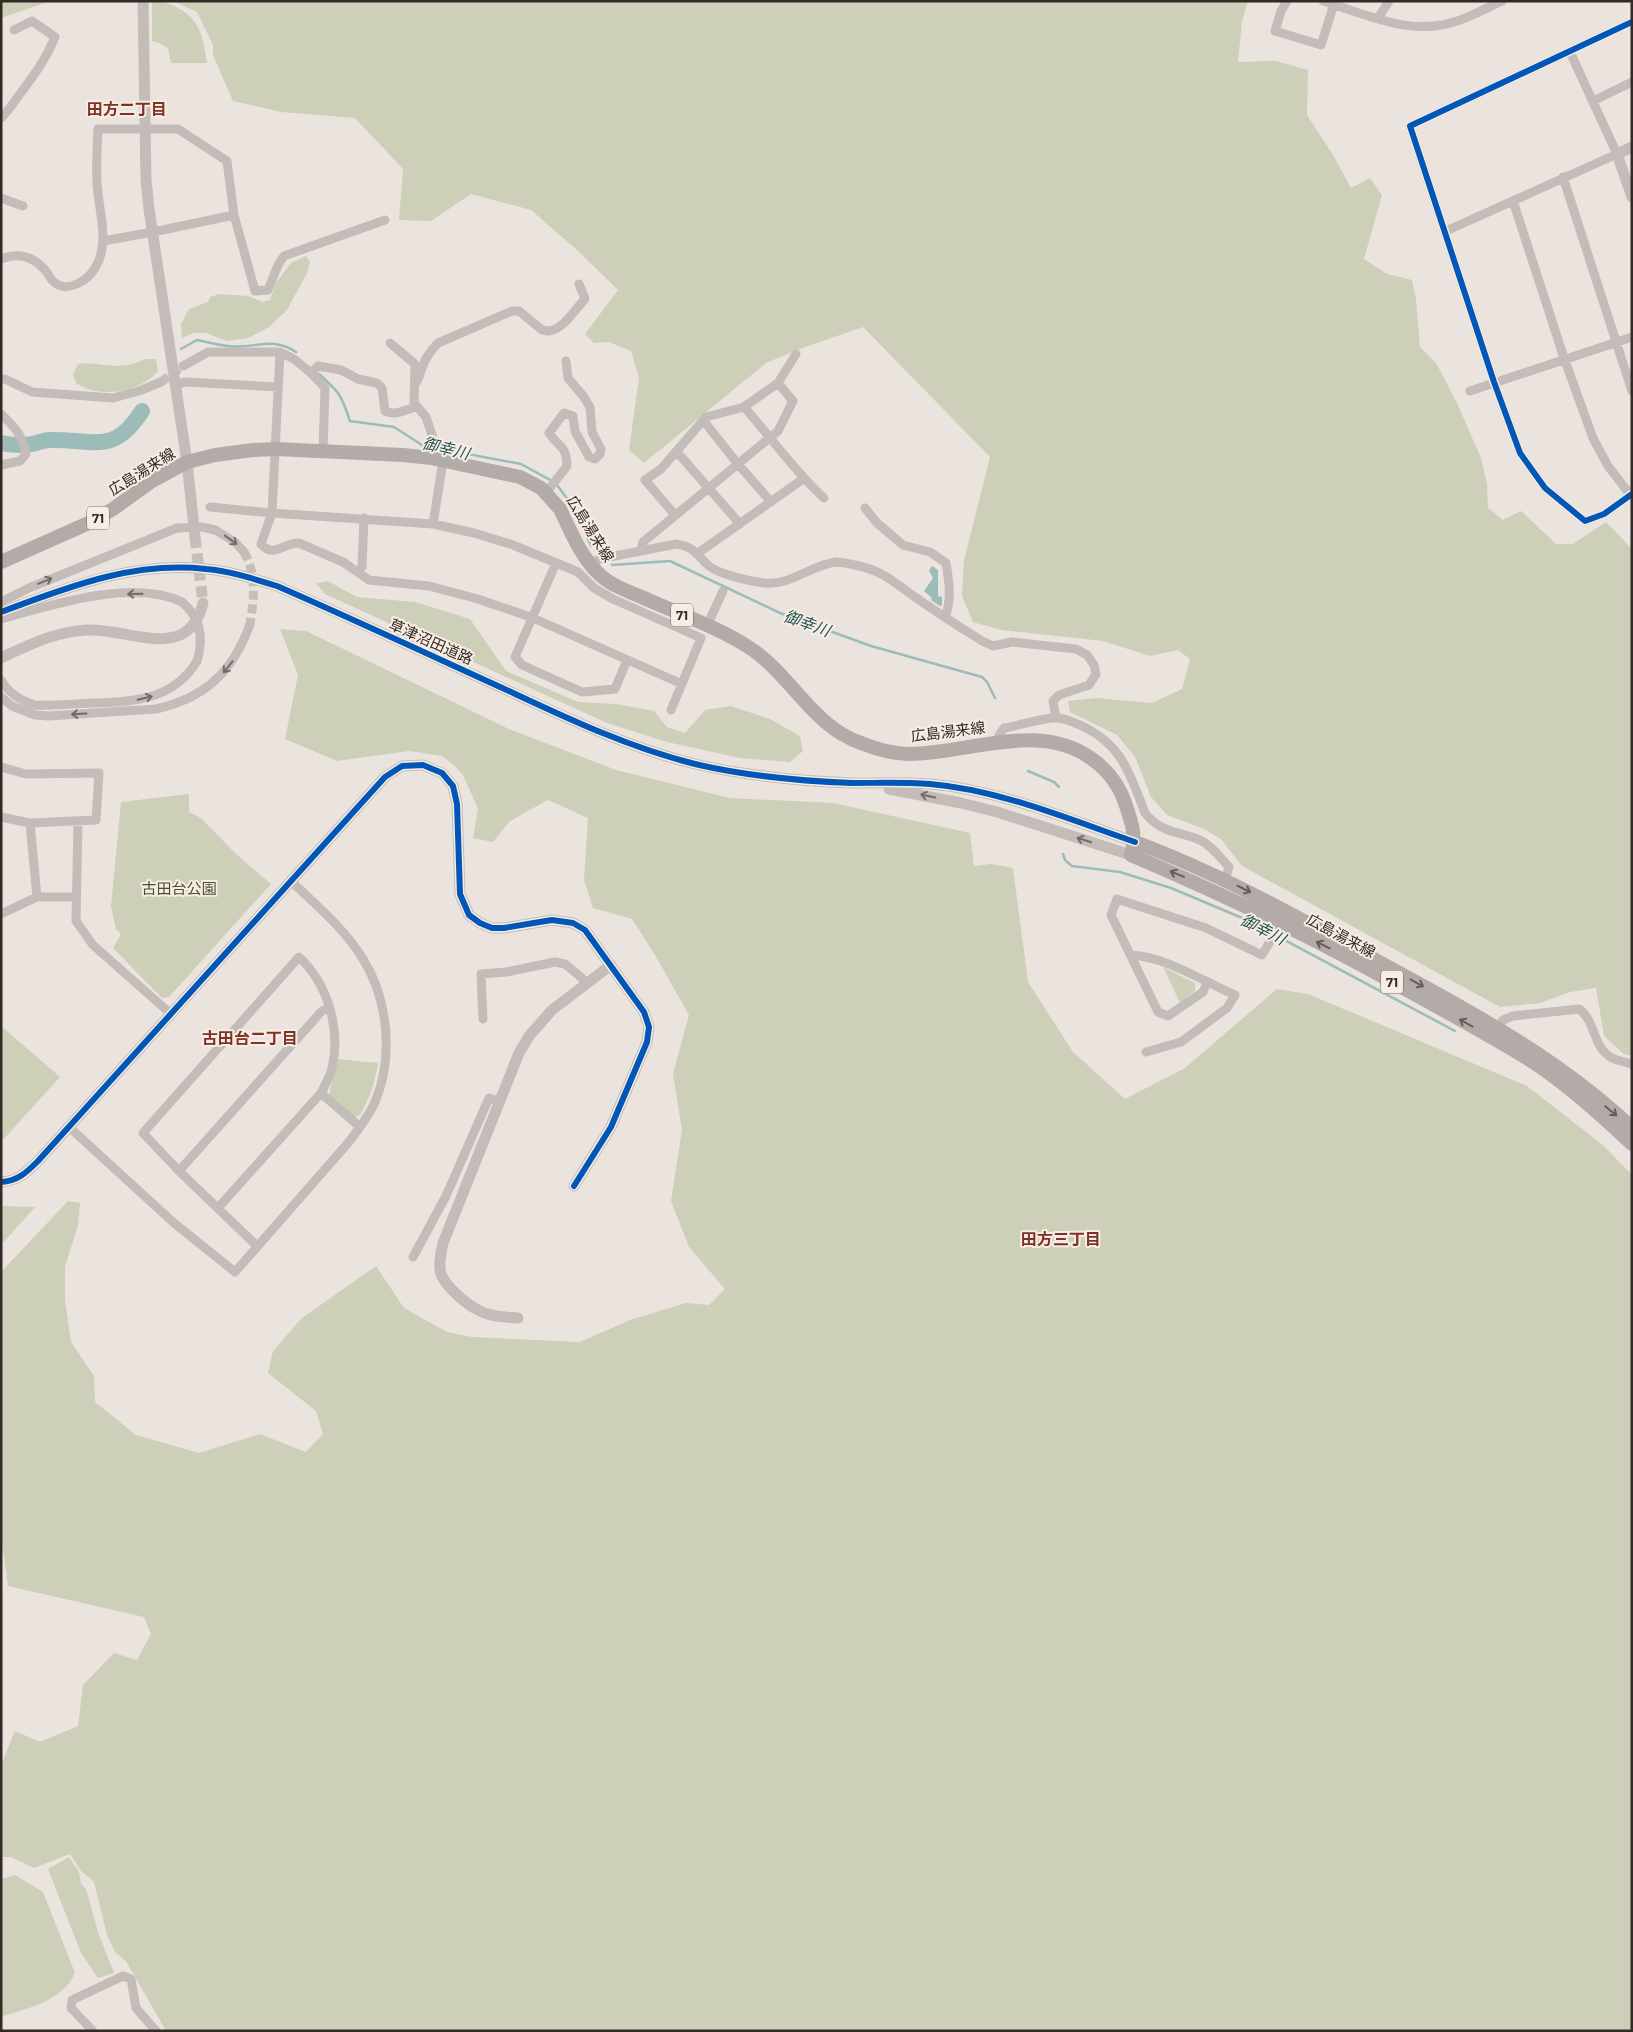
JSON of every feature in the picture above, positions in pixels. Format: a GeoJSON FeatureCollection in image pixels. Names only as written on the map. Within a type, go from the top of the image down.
{"type":"FeatureCollection","features":[{"type":"Feature","properties":{"kind":"main road","name":"広島湯来線"},"geometry":{"type":"LineString","coordinates":[[1,562],[91,522],[114,509],[152,481],[188,462],[215,455],[276,449],[402,455],[520,477],[546,493],[560,508],[597,573],[612,584],[749,647],[781,674],[822,720],[837,731],[859,743],[890,752],[907,754],[947,752],[999,742],[1042,740],[1073,748],[1092,759],[1110,775],[1122,794],[1133,848],[1192,881],[1284,917]]}},
{"type":"Feature","properties":{"kind":"main road","name":"広島湯来線"},"geometry":{"type":"LineString","coordinates":[[1133,848],[1225,880],[1284,917],[1548,1060],[1632,1128]]}},
{"type":"Feature","properties":{"kind":"main road","name":"広島湯来線"},"geometry":{"type":"LineString","coordinates":[[1494,1032],[1577,1095],[1632,1144]]}},
{"type":"Feature","properties":{"kind":"street"},"geometry":{"type":"LineString","coordinates":[[143,1],[146,180],[188,462],[195,537]]}},
{"type":"Feature","properties":{"kind":"street"},"geometry":{"type":"LineString","coordinates":[[1287,1],[1281,11],[1276,31],[1321,45],[1334,3]]}},
{"type":"Feature","properties":{"kind":"street"},"geometry":{"type":"LineString","coordinates":[[1323,1],[1404,26],[1424,27],[1459,21],[1502,1]]}},
{"type":"Feature","properties":{"kind":"street"},"geometry":{"type":"LineString","coordinates":[[1378,18],[1389,1]]}},
{"type":"Feature","properties":{"kind":"street"},"geometry":{"type":"LineString","coordinates":[[1,118],[13,106],[38,71],[55,37],[32,21],[14,30]]}},
{"type":"Feature","properties":{"kind":"street"},"geometry":{"type":"LineString","coordinates":[[1513,201],[1564,358],[1593,438],[1608,466],[1631,495],[1604,514],[1585,522],[1544,488],[1520,454],[1494,382],[1410,126],[1632,22]]}},
{"type":"Feature","properties":{"kind":"street"},"geometry":{"type":"LineString","coordinates":[[1570,52],[1617,154],[1632,197]]}},
{"type":"Feature","properties":{"kind":"street"},"geometry":{"type":"LineString","coordinates":[[1593,101],[1632,82]]}},
{"type":"Feature","properties":{"kind":"street"},"geometry":{"type":"LineString","coordinates":[[1,259],[11,255],[26,256],[36,261],[54,283],[67,286],[83,282],[95,269],[102,255],[103,241],[97,182],[98,129],[178,128],[227,161],[234,215],[255,291],[268,290],[278,265],[284,256],[385,220]]}},
{"type":"Feature","properties":{"kind":"street"},"geometry":{"type":"LineString","coordinates":[[1446,231],[1632,147]]}},
{"type":"Feature","properties":{"kind":"street"},"geometry":{"type":"LineString","coordinates":[[1563,177],[1632,391]]}},
{"type":"Feature","properties":{"kind":"street"},"geometry":{"type":"LineString","coordinates":[[1,198],[24,206]]}},
{"type":"Feature","properties":{"kind":"street"},"geometry":{"type":"LineString","coordinates":[[103,241],[234,215]]}},
{"type":"Feature","properties":{"kind":"street"},"geometry":{"type":"LineString","coordinates":[[415,384],[432,350],[438,343],[512,311],[519,311],[546,332],[560,326],[584,299],[579,284]]}},
{"type":"Feature","properties":{"kind":"street"},"geometry":{"type":"LineString","coordinates":[[1470,391],[1564,358],[1632,337]]}},
{"type":"Feature","properties":{"kind":"street"},"geometry":{"type":"LineString","coordinates":[[390,343],[415,364],[414,403],[426,417],[437,460],[433,524]]}},
{"type":"Feature","properties":{"kind":"street"},"geometry":{"type":"LineString","coordinates":[[183,366],[208,352],[280,352],[294,359],[311,373],[324,388],[323,451]]}},
{"type":"Feature","properties":{"kind":"street"},"geometry":{"type":"LineString","coordinates":[[280,352],[272,513],[261,544],[265,549],[272,552],[293,543],[299,543],[343,562],[370,580],[429,586],[478,599],[533,618],[682,684]]}},
{"type":"Feature","properties":{"kind":"street"},"geometry":{"type":"LineString","coordinates":[[675,515],[645,480],[661,469],[706,417],[744,407],[778,382],[796,354]]}},
{"type":"Feature","properties":{"kind":"street"},"geometry":{"type":"LineString","coordinates":[[546,493],[567,466],[567,458],[561,444],[554,440],[549,433],[564,413],[573,416],[575,431],[590,457],[595,459],[600,454],[601,449],[592,432],[590,407],[568,378],[566,361]]}},
{"type":"Feature","properties":{"kind":"street"},"geometry":{"type":"LineString","coordinates":[[311,373],[318,366],[341,370],[358,379],[377,383],[382,388],[385,411],[391,414],[399,414],[416,407]]}},
{"type":"Feature","properties":{"kind":"street"},"geometry":{"type":"LineString","coordinates":[[1,380],[5,379],[32,392],[113,398],[139,391],[161,382]]}},
{"type":"Feature","properties":{"kind":"street"},"geometry":{"type":"LineString","coordinates":[[176,384],[185,382],[278,387]]}},
{"type":"Feature","properties":{"kind":"street"},"geometry":{"type":"LineString","coordinates":[[641,551],[642,542],[778,431],[793,401],[778,382]]}},
{"type":"Feature","properties":{"kind":"street"},"geometry":{"type":"LineString","coordinates":[[744,407],[771,437],[804,479],[824,498]]}},
{"type":"Feature","properties":{"kind":"street"},"geometry":{"type":"LineString","coordinates":[[1,414],[16,429],[25,445],[26,454],[20,461],[1,465]]}},
{"type":"Feature","properties":{"kind":"street"},"geometry":{"type":"LineString","coordinates":[[703,420],[771,502]]}},
{"type":"Feature","properties":{"kind":"street"},"geometry":{"type":"LineString","coordinates":[[677,452],[740,524]]}},
{"type":"Feature","properties":{"kind":"street"},"geometry":{"type":"LineString","coordinates":[[698,553],[804,479]]}},
{"type":"Feature","properties":{"kind":"street"},"geometry":{"type":"LineString","coordinates":[[210,507],[223,506],[272,513],[433,524],[513,545],[578,572],[594,588],[613,599],[702,636],[671,710]]}},
{"type":"Feature","properties":{"kind":"street"},"geometry":{"type":"LineString","coordinates":[[865,508],[877,523],[903,545],[930,552],[946,564],[949,609],[945,617]]}},
{"type":"Feature","properties":{"kind":"street"},"geometry":{"type":"LineString","coordinates":[[359,572],[362,566],[364,518]]}},
{"type":"Feature","properties":{"kind":"street"},"geometry":{"type":"LineString","coordinates":[[1,602],[75,569],[177,528],[202,527],[215,530],[236,542],[244,552]]}},
{"type":"Feature","properties":{"kind":"street"},"geometry":{"type":"LineString","coordinates":[[590,563],[600,559],[676,544],[687,546],[698,553],[708,565],[720,572],[765,583],[779,582],[802,574],[817,566],[838,562],[869,568],[886,575],[945,617],[993,646],[1012,642],[1076,649],[1086,656],[1094,664],[1096,674],[1089,685],[1059,695],[1053,701],[1056,718]]}},
{"type":"Feature","properties":{"kind":"street"},"geometry":{"type":"LineString","coordinates":[[556,563],[515,657],[522,665],[582,692],[615,689],[627,660]]}},
{"type":"Feature","properties":{"kind":"street","name":"草津沼田道路"},"geometry":{"type":"LineString","coordinates":[[1,612],[71,585],[106,575],[172,567],[207,569],[242,575],[277,586],[567,718],[654,753],[739,772],[787,778],[851,783],[929,784],[965,789],[1036,808],[1133,848]]}},
{"type":"Feature","properties":{"kind":"street"},"geometry":{"type":"LineString","coordinates":[[711,617],[722,592]]}},
{"type":"Feature","properties":{"kind":"street"},"geometry":{"type":"LineString","coordinates":[[1,620],[48,606],[104,595],[158,594],[182,602],[195,616],[200,626],[201,640],[197,661],[184,679],[162,694],[129,702],[35,704],[22,700],[13,694],[1,680]]}},
{"type":"Feature","properties":{"kind":"street"},"geometry":{"type":"LineString","coordinates":[[1,658],[45,638],[66,632],[89,630],[114,632],[159,640],[168,639],[178,636],[192,626],[201,612],[203,603]]}},
{"type":"Feature","properties":{"kind":"street"},"geometry":{"type":"LineString","coordinates":[[1,697],[22,711],[49,716],[156,709],[172,706],[190,698],[221,676],[244,642],[250,624]]}},
{"type":"Feature","properties":{"kind":"street"},"geometry":{"type":"LineString","coordinates":[[999,742],[999,735],[1004,728],[1056,718],[1073,722],[1093,731],[1112,745],[1126,764],[1150,820],[1170,832],[1200,840],[1211,847],[1229,867],[1225,880]]}},
{"type":"Feature","properties":{"kind":"street"},"geometry":{"type":"LineString","coordinates":[[1,1182],[17,1179],[26,1173],[386,777],[402,766],[423,765],[442,773],[453,786],[457,804],[460,894],[469,915],[480,923],[492,928],[552,920],[573,923],[585,930],[644,1012],[648,1027],[646,1042],[611,1127],[574,1186]]}},
{"type":"Feature","properties":{"kind":"street"},"geometry":{"type":"LineString","coordinates":[[1,768],[26,774],[99,773],[96,820],[30,823],[1,817]]}},
{"type":"Feature","properties":{"kind":"street"},"geometry":{"type":"LineString","coordinates":[[78,821],[76,921],[93,944],[170,1014]]}},
{"type":"Feature","properties":{"kind":"street"},"geometry":{"type":"LineString","coordinates":[[30,823],[36,897]]}},
{"type":"Feature","properties":{"kind":"street"},"geometry":{"type":"LineString","coordinates":[[69,1127],[174,1223],[235,1272],[360,1127],[375,1102],[382,1080],[386,1055],[384,1016],[379,991],[363,957],[333,922],[291,881]]}},
{"type":"Feature","properties":{"kind":"street"},"geometry":{"type":"LineString","coordinates":[[1,914],[36,897],[76,898]]}},
{"type":"Feature","properties":{"kind":"street"},"geometry":{"type":"LineString","coordinates":[[1207,983],[1203,992],[1168,1016],[1158,1012],[1111,915],[1117,899],[1206,928],[1262,954],[1284,917]]}},
{"type":"Feature","properties":{"kind":"street"},"geometry":{"type":"LineString","coordinates":[[1131,955],[1143,956],[1165,963],[1235,995],[1228,1008],[1181,1042],[1146,1052]]}},
{"type":"Feature","properties":{"kind":"street"},"geometry":{"type":"LineString","coordinates":[[218,1208],[322,1093],[331,1070],[334,1054],[333,1025],[329,1007],[312,969],[299,957],[143,1133],[179,1171],[257,1246]]}},
{"type":"Feature","properties":{"kind":"street"},"geometry":{"type":"LineString","coordinates":[[484,1019],[481,974],[506,972],[555,962],[565,964],[578,974],[586,984]]}},
{"type":"Feature","properties":{"kind":"street"},"geometry":{"type":"LineString","coordinates":[[518,1318],[495,1316],[479,1311],[446,1283],[440,1273],[443,1243],[519,1053],[530,1036],[552,1010],[611,965]]}},
{"type":"Feature","properties":{"kind":"street"},"geometry":{"type":"LineString","coordinates":[[179,1171],[321,1012],[329,1007]]}},
{"type":"Feature","properties":{"kind":"street"},"geometry":{"type":"LineString","coordinates":[[1494,1032],[1503,1020],[1513,1016],[1579,1009],[1587,1014],[1601,1049],[1612,1058],[1632,1064]]}},
{"type":"Feature","properties":{"kind":"street"},"geometry":{"type":"LineString","coordinates":[[322,1093],[360,1127]]}},
{"type":"Feature","properties":{"kind":"street"},"geometry":{"type":"LineString","coordinates":[[413,1257],[446,1196],[489,1098],[500,1102]]}},
{"type":"Feature","properties":{"kind":"street"},"geometry":{"type":"LineString","coordinates":[[93,2031],[72,2008],[72,2000],[123,1976],[131,1980],[136,2008],[156,2031]]}},
{"type":"Feature","properties":{"kind":"green space"},"geometry":{"type":"Polygon","coordinates":[[[1,1],[51,1],[1,18],[1,1]]]}},
{"type":"Feature","properties":{"kind":"green space"},"geometry":{"type":"Polygon","coordinates":[[[152,1],[172,5],[192,18],[200,31],[207,63],[171,63],[168,48],[152,41],[152,1]]]}},
{"type":"Feature","properties":{"kind":"green space"},"geometry":{"type":"Polygon","coordinates":[[[173,1],[1248,1],[1242,21],[1238,62],[1276,61],[1308,70],[1307,115],[1333,155],[1351,188],[1370,178],[1382,195],[1364,259],[1387,274],[1412,280],[1416,299],[1420,347],[1436,363],[1456,401],[1481,458],[1487,484],[1488,508],[1503,520],[1521,511],[1556,544],[1573,544],[1606,522],[1632,549],[1632,1056],[1624,1054],[1604,1036],[1596,988],[1570,992],[1540,1003],[1500,1007],[1242,866],[1221,839],[1204,829],[1167,815],[1151,797],[1135,757],[1117,735],[1070,712],[1068,701],[1096,698],[1152,703],[1182,689],[1190,659],[1178,650],[1150,656],[1103,641],[1001,630],[973,622],[962,596],[964,560],[990,457],[863,327],[766,363],[644,463],[629,450],[639,378],[631,351],[609,342],[594,343],[585,334],[618,290],[577,250],[531,210],[471,194],[431,221],[399,220],[403,169],[355,118],[281,112],[233,101],[213,55],[213,45],[197,12],[173,1]]]}},
{"type":"Feature","properties":{"kind":"green space"},"geometry":{"type":"Polygon","coordinates":[[[306,256],[310,262],[307,273],[287,310],[269,327],[248,338],[227,341],[206,333],[194,333],[182,338],[181,324],[189,309],[208,302],[210,297],[219,294],[248,296],[263,302],[270,300],[276,283],[291,263],[306,256]]]}},
{"type":"Feature","properties":{"kind":"green space"},"geometry":{"type":"Polygon","coordinates":[[[145,359],[156,359],[158,371],[152,377],[128,390],[100,392],[89,390],[76,383],[73,374],[78,364],[118,366],[145,359]]]}},
{"type":"Feature","properties":{"kind":"green space"},"geometry":{"type":"Polygon","coordinates":[[[328,581],[357,597],[415,602],[470,619],[506,671],[578,702],[616,704],[654,711],[667,727],[685,733],[705,710],[731,706],[770,719],[800,736],[803,751],[790,762],[740,758],[667,742],[607,723],[325,594],[316,583],[328,581]]]}},
{"type":"Feature","properties":{"kind":"green space"},"geometry":{"type":"Polygon","coordinates":[[[280,629],[306,631],[509,729],[616,770],[730,798],[833,803],[970,833],[974,866],[991,864],[1013,868],[1028,982],[1073,1052],[1125,1099],[1185,1068],[1277,989],[1308,994],[1527,1086],[1604,1146],[1632,1175],[1632,2031],[166,2031],[126,1961],[115,1952],[107,1935],[94,1882],[81,1871],[70,1854],[34,1868],[11,1857],[1,1857],[1,1765],[15,1731],[40,1742],[78,1726],[83,1685],[114,1653],[137,1660],[151,1634],[144,1617],[8,1586],[1,1533],[1,1272],[68,1201],[80,1203],[78,1225],[65,1267],[65,1300],[71,1342],[94,1376],[95,1402],[136,1435],[199,1453],[260,1434],[306,1452],[323,1434],[316,1411],[268,1373],[273,1351],[302,1318],[376,1266],[404,1308],[447,1332],[472,1337],[580,1342],[630,1320],[686,1303],[709,1305],[725,1289],[689,1247],[671,1201],[682,1130],[673,1074],[689,1015],[632,919],[593,908],[584,880],[588,818],[548,800],[510,821],[493,842],[473,838],[478,809],[463,775],[442,756],[409,751],[337,761],[285,739],[298,675],[280,629]]]}},
{"type":"Feature","properties":{"kind":"green space","name":"古田台公園"},"geometry":{"type":"Polygon","coordinates":[[[189,794],[189,812],[201,818],[236,854],[271,884],[169,997],[162,998],[113,948],[121,934],[116,929],[111,906],[121,802],[189,794]]]}},
{"type":"Feature","properties":{"kind":"green space"},"geometry":{"type":"Polygon","coordinates":[[[1163,967],[1195,983],[1195,991],[1180,1003],[1163,967]]]}},
{"type":"Feature","properties":{"kind":"green space"},"geometry":{"type":"Polygon","coordinates":[[[1,1026],[60,1077],[1,1142],[1,1026]]]}},
{"type":"Feature","properties":{"kind":"green space"},"geometry":{"type":"Polygon","coordinates":[[[338,1059],[378,1063],[369,1096],[360,1115],[355,1117],[330,1095],[330,1088],[338,1059]]]}},
{"type":"Feature","properties":{"kind":"green space"},"geometry":{"type":"Polygon","coordinates":[[[1,1206],[35,1207],[1,1245],[1,1206]]]}},
{"type":"Feature","properties":{"kind":"green space"},"geometry":{"type":"Polygon","coordinates":[[[69,1857],[79,1872],[81,1884],[86,1889],[99,1935],[114,1973],[98,1978],[81,1953],[48,1869],[69,1857]]]}},
{"type":"Feature","properties":{"kind":"green space"},"geometry":{"type":"Polygon","coordinates":[[[15,1875],[43,1892],[75,1973],[69,1983],[53,1997],[33,2007],[1,2017],[1,1879],[15,1875]]]}},
{"type":"Feature","properties":{"kind":"water"},"geometry":{"type":"Polygon","coordinates":[[[932,566],[938,570],[938,596],[942,597],[942,605],[940,606],[931,600],[932,598],[924,591],[933,578],[929,571],[932,566]]]}},
{"type":"Feature","properties":{"kind":"waterway","name":"御幸川"},"geometry":{"type":"LineString","coordinates":[[181,349],[197,340],[237,347],[278,344],[296,352]]}},
{"type":"Feature","properties":{"kind":"waterway","name":"御幸川"},"geometry":{"type":"LineString","coordinates":[[319,374],[339,394],[350,421],[394,427],[422,445],[431,447]]}},
{"type":"Feature","properties":{"kind":"waterway","name":"御幸川"},"geometry":{"type":"LineString","coordinates":[[1,443],[24,445],[46,440],[91,442],[112,440],[132,425],[142,411]]}},
{"type":"Feature","properties":{"kind":"waterway","name":"御幸川"},"geometry":{"type":"LineString","coordinates":[[436,448],[521,464],[552,481]]}},
{"type":"Feature","properties":{"kind":"waterway","name":"御幸川"},"geometry":{"type":"LineString","coordinates":[[557,485],[574,508],[591,546]]}},
{"type":"Feature","properties":{"kind":"waterway","name":"御幸川"},"geometry":{"type":"LineString","coordinates":[[612,565],[670,561],[780,613],[871,646],[982,677],[987,682],[995,698]]}},
{"type":"Feature","properties":{"kind":"waterway","name":"御幸川"},"geometry":{"type":"LineString","coordinates":[[1028,771],[1054,782],[1059,787]]}},
{"type":"Feature","properties":{"kind":"waterway","name":"御幸川"},"geometry":{"type":"LineString","coordinates":[[1063,854],[1065,860],[1072,866],[1120,872],[1171,888],[1247,920],[1455,1031]]}},
{"type":"Feature","properties":{"kind":"tunnel"},"geometry":{"type":"LineString","coordinates":[[161,382],[183,366]]}},
{"type":"Feature","properties":{"kind":"tunnel"},"geometry":{"type":"LineString","coordinates":[[195,537],[203,603]]}},
{"type":"Feature","properties":{"kind":"tunnel"},"geometry":{"type":"LineString","coordinates":[[244,552],[253,578],[253,605],[250,624]]}},
{"type":"Feature","properties":{"kind":"cycle path"},"geometry":{"type":"LineString","coordinates":[[1632,22],[1410,126],[1494,382],[1520,453],[1545,488],[1585,521],[1604,514],[1632,494]]}},
{"type":"Feature","properties":{"kind":"cycle path"},"geometry":{"type":"LineString","coordinates":[[1,612],[76,585],[127,572],[179,568],[224,572],[277,586],[577,722],[647,750],[695,764],[773,777],[852,783],[920,783],[956,787],[1008,799],[1135,842]]}},
{"type":"Feature","properties":{"kind":"cycle path"},"geometry":{"type":"LineString","coordinates":[[1,1182],[17,1178],[38,1161],[385,777],[402,766],[423,765],[442,773],[453,786],[457,804],[460,894],[469,915],[480,923],[492,928],[504,928],[552,920],[573,923],[585,930],[644,1012],[649,1027],[647,1042],[611,1127],[574,1186]]}},
{"type":"Feature","properties":{"kind":"district","name":"田方二丁目"},"geometry":{"type":"Point","coordinates":[127,109]}},
{"type":"Feature","properties":{"kind":"district","name":"古田台二丁目"},"geometry":{"type":"Point","coordinates":[250,1038]}},
{"type":"Feature","properties":{"kind":"district","name":"田方三丁目"},"geometry":{"type":"Point","coordinates":[1061,1239]}}]}
